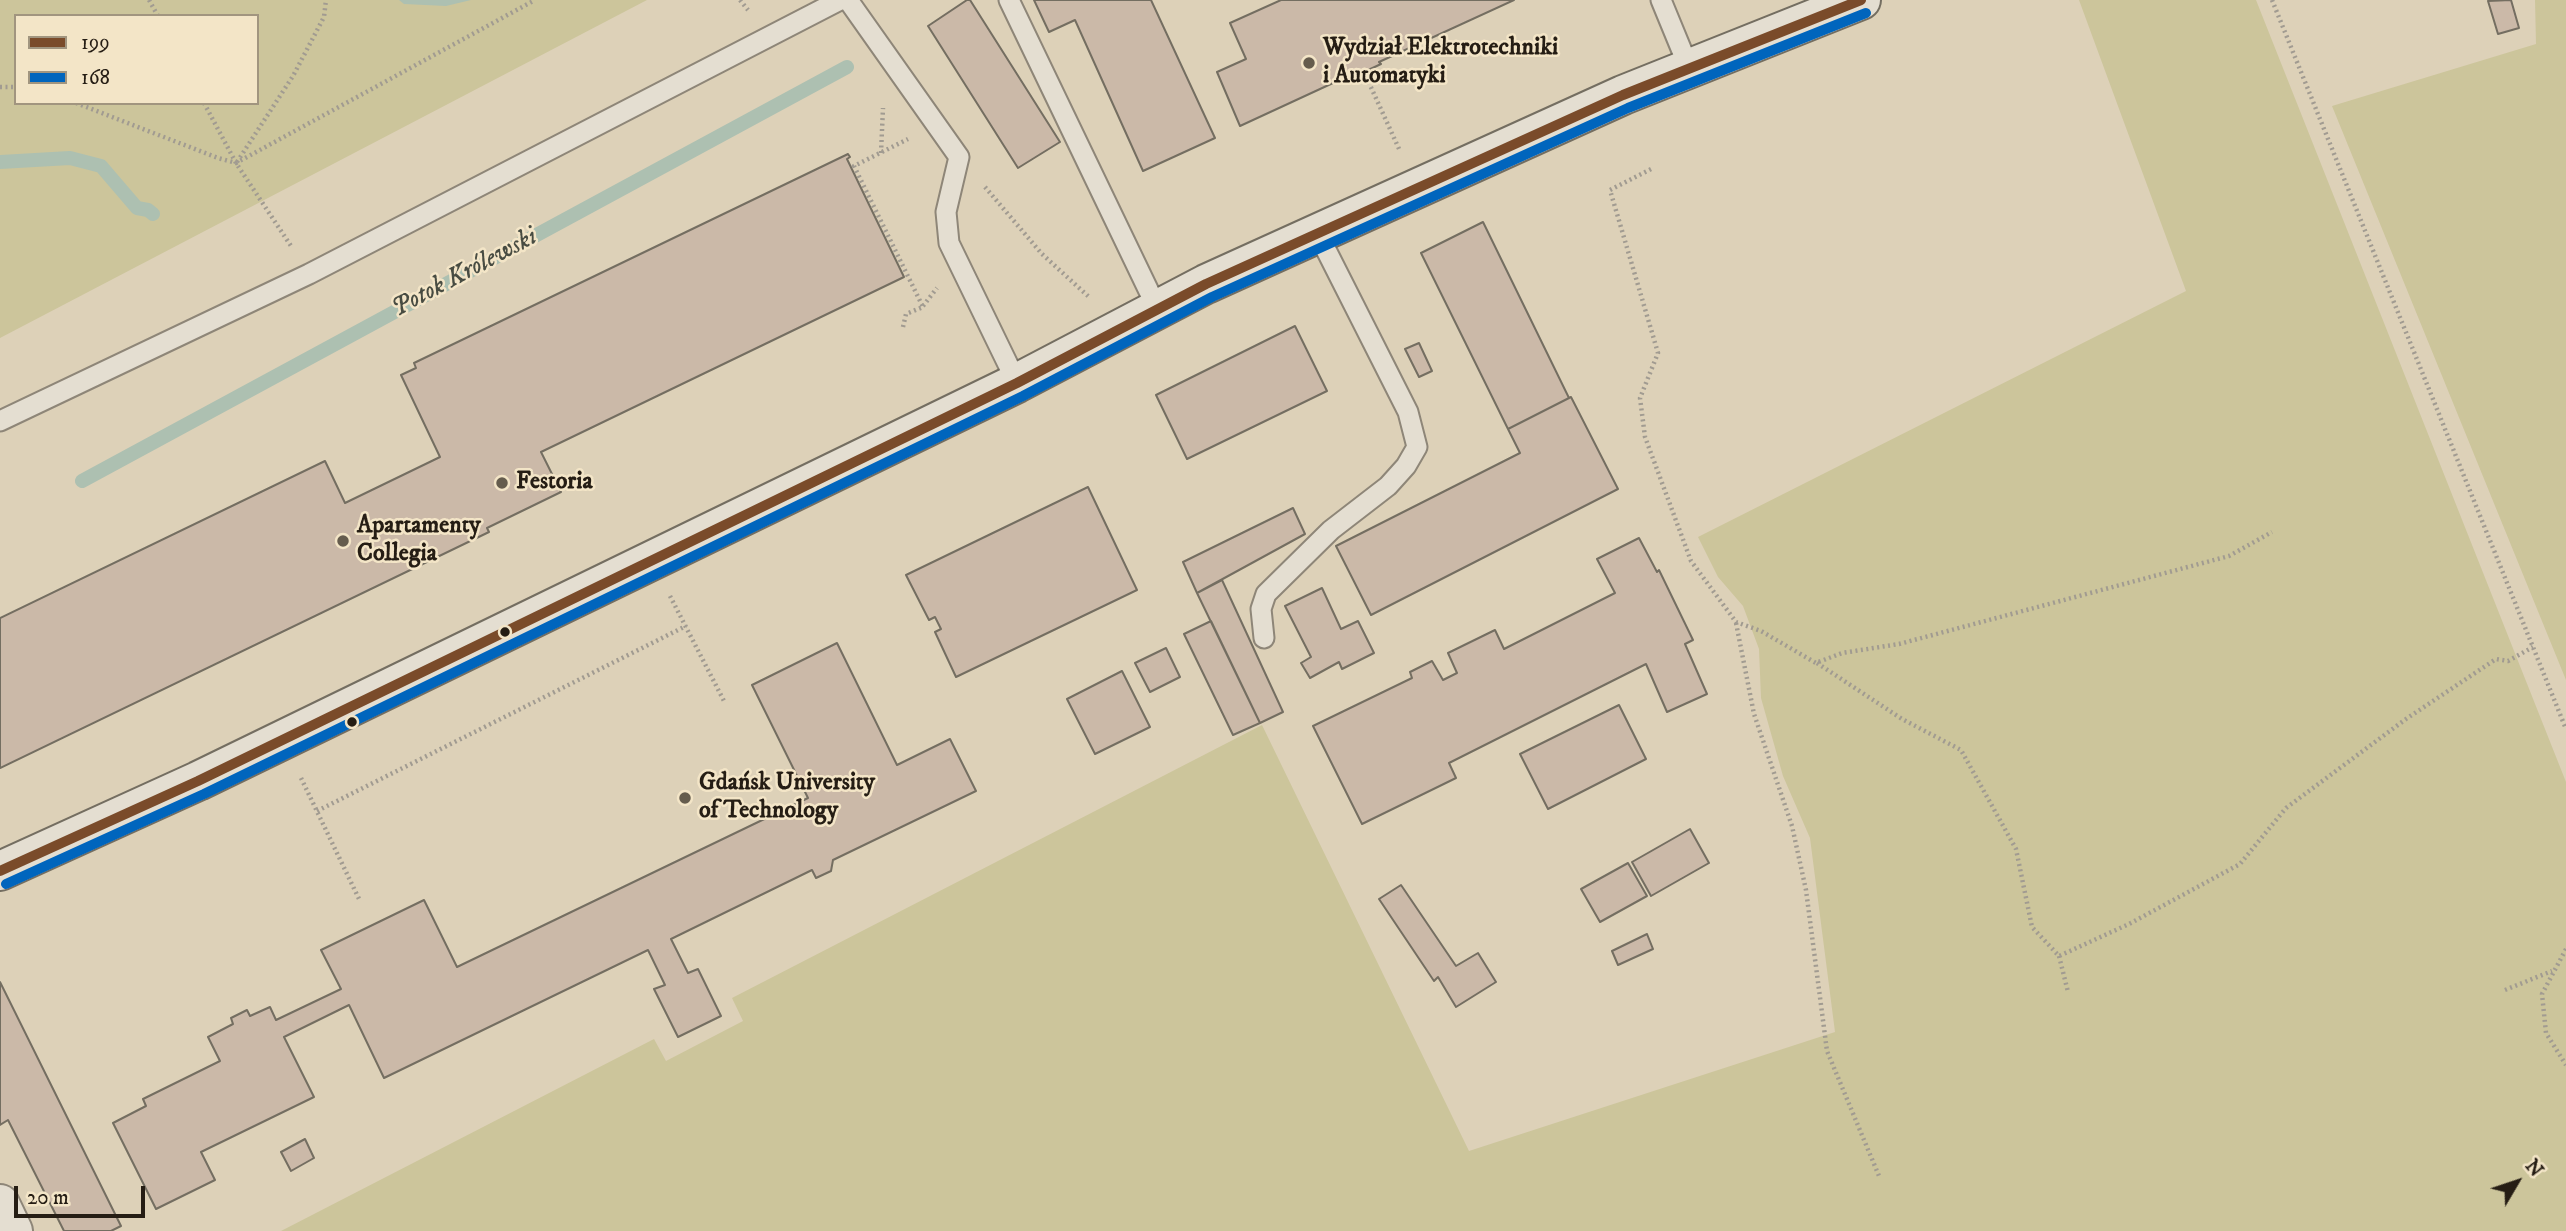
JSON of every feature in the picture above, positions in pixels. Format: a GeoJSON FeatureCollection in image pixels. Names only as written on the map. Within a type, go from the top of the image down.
{"type":"FeatureCollection","features":[{"type":"Feature","properties":{"kind":"main road"},"geometry":{"type":"LineString","coordinates":[[0,871],[211,775],[1017,383],[1206,284],[1566,120],[1861,0]]}},
{"type":"Feature","properties":{"kind":"main road"},"geometry":{"type":"LineString","coordinates":[[0,1204],[13,1231]]}},
{"type":"Feature","properties":{"kind":"lane"},"geometry":{"type":"LineString","coordinates":[[0,421],[309,274],[839,0]]}},
{"type":"Feature","properties":{"kind":"lane"},"geometry":{"type":"LineString","coordinates":[[848,0],[960,157],[946,212],[949,243],[1017,383]]}},
{"type":"Feature","properties":{"kind":"lane"},"geometry":{"type":"LineString","coordinates":[[1009,0],[1157,308]]}},
{"type":"Feature","properties":{"kind":"lane"},"geometry":{"type":"LineString","coordinates":[[1661,0],[1689,68]]}},
{"type":"Feature","properties":{"kind":"lane"},"geometry":{"type":"LineString","coordinates":[[1264,638],[1261,609],[1266,594],[1331,530],[1388,486],[1406,466],[1417,447],[1408,412],[1318,234]]}},
{"type":"Feature","properties":{"kind":"path"},"geometry":{"type":"LineString","coordinates":[[236,163],[293,76],[324,17],[326,0]]}},
{"type":"Feature","properties":{"kind":"path"},"geometry":{"type":"LineString","coordinates":[[81,105],[236,163],[535,0]]}},
{"type":"Feature","properties":{"kind":"path"},"geometry":{"type":"LineString","coordinates":[[2272,0],[2566,729]]}},
{"type":"Feature","properties":{"kind":"path"},"geometry":{"type":"LineString","coordinates":[[1364,72],[1404,160]]}},
{"type":"Feature","properties":{"kind":"path"},"geometry":{"type":"LineString","coordinates":[[205,105],[236,163],[309,274]]}},
{"type":"Feature","properties":{"kind":"path"},"geometry":{"type":"LineString","coordinates":[[903,327],[906,314],[923,307],[854,166],[919,135]]}},
{"type":"Feature","properties":{"kind":"path"},"geometry":{"type":"LineString","coordinates":[[960,157],[1042,254],[1092,300]]}},
{"type":"Feature","properties":{"kind":"path"},"geometry":{"type":"LineString","coordinates":[[1651,169],[1610,190],[1658,352],[1640,398],[1645,437],[1691,561],[1736,622],[1754,714],[1793,827],[1806,890],[1828,1051],[1879,1176]]}},
{"type":"Feature","properties":{"kind":"path"},"geometry":{"type":"LineString","coordinates":[[1816,663],[1842,653],[1899,644],[2229,556],[2272,532]]}},
{"type":"Feature","properties":{"kind":"path"},"geometry":{"type":"LineString","coordinates":[[670,594],[724,701]]}},
{"type":"Feature","properties":{"kind":"path"},"geometry":{"type":"LineString","coordinates":[[1736,622],[1761,631],[1902,719],[1961,750],[2016,849],[2032,927],[2059,956],[2068,992]]}},
{"type":"Feature","properties":{"kind":"path"},"geometry":{"type":"LineString","coordinates":[[317,811],[686,626]]}},
{"type":"Feature","properties":{"kind":"path"},"geometry":{"type":"LineString","coordinates":[[2059,956],[2129,924],[2239,863],[2286,808],[2406,719],[2496,659],[2508,661],[2533,646]]}},
{"type":"Feature","properties":{"kind":"path"},"geometry":{"type":"LineString","coordinates":[[299,774],[360,901]]}},
{"type":"Feature","properties":{"kind":"path"},"geometry":{"type":"LineString","coordinates":[[2566,950],[2542,994],[2546,1033],[2566,1065]]}},
{"type":"Feature","properties":{"kind":"path"},"geometry":{"type":"LineString","coordinates":[[2505,990],[2553,971]]}},
{"type":"Feature","properties":{"kind":"shaded area"},"geometry":{"type":"Polygon","coordinates":[[[0,0],[647,0],[0,338],[0,0]]]}},
{"type":"Feature","properties":{"kind":"shaded area"},"geometry":{"type":"Polygon","coordinates":[[[399,0],[471,0],[446,6],[404,4],[399,0]]]}},
{"type":"Feature","properties":{"kind":"shaded area"},"geometry":{"type":"Polygon","coordinates":[[[2079,0],[2256,0],[2566,782],[2566,1231],[281,1231],[654,1039],[666,1061],[743,1021],[732,998],[1262,725],[1469,1151],[1835,1032],[1810,838],[1783,776],[1761,698],[1759,649],[1743,606],[1718,577],[1698,537],[2186,291],[2079,0]]]}},
{"type":"Feature","properties":{"kind":"shaded area"},"geometry":{"type":"Polygon","coordinates":[[[2535,0],[2566,0],[2566,680],[2332,106],[2536,44],[2535,0]]]}},
{"type":"Feature","properties":{"kind":"building"},"geometry":{"type":"Polygon","coordinates":[[[970,0],[1060,142],[1018,168],[928,26],[970,0]]]}},
{"type":"Feature","properties":{"kind":"building"},"geometry":{"type":"Polygon","coordinates":[[[1034,0],[1151,0],[1215,138],[1143,171],[1075,20],[1049,32],[1034,0]]]}},
{"type":"Feature","properties":{"kind":"building","name":"Wydział Elektrotechniki i Automatyki"},"geometry":{"type":"Polygon","coordinates":[[[1281,0],[1514,0],[1379,62],[1381,64],[1348,80],[1346,77],[1240,126],[1217,72],[1246,59],[1230,23],[1281,0]]]}},
{"type":"Feature","properties":{"kind":"building"},"geometry":{"type":"Polygon","coordinates":[[[2511,0],[2519,28],[2498,34],[2488,1],[2511,0]]]}},
{"type":"Feature","properties":{"kind":"building"},"geometry":{"type":"Polygon","coordinates":[[[848,154],[850,157],[847,159],[904,277],[541,452],[561,492],[487,528],[489,532],[0,768],[0,618],[325,461],[345,503],[440,457],[401,375],[416,368],[414,363],[848,154]]]}},
{"type":"Feature","properties":{"kind":"building"},"geometry":{"type":"Polygon","coordinates":[[[1483,222],[1569,398],[1508,429],[1421,253],[1483,222]]]}},
{"type":"Feature","properties":{"kind":"building"},"geometry":{"type":"Polygon","coordinates":[[[1295,326],[1327,391],[1187,459],[1156,395],[1295,326]]]}},
{"type":"Feature","properties":{"kind":"building"},"geometry":{"type":"Polygon","coordinates":[[[1419,343],[1432,371],[1419,377],[1405,349],[1419,343]]]}},
{"type":"Feature","properties":{"kind":"building"},"geometry":{"type":"Polygon","coordinates":[[[1571,397],[1618,489],[1371,615],[1336,546],[1520,453],[1508,429],[1571,397]]]}},
{"type":"Feature","properties":{"kind":"building"},"geometry":{"type":"Polygon","coordinates":[[[1088,487],[1137,590],[956,677],[935,632],[941,629],[935,617],[929,620],[906,575],[1088,487]]]}},
{"type":"Feature","properties":{"kind":"building"},"geometry":{"type":"Polygon","coordinates":[[[1293,508],[1305,534],[1197,593],[1183,562],[1293,508]]]}},
{"type":"Feature","properties":{"kind":"building"},"geometry":{"type":"Polygon","coordinates":[[[1639,538],[1657,572],[1659,570],[1693,640],[1685,644],[1707,694],[1667,712],[1646,664],[1449,763],[1456,778],[1362,824],[1313,726],[1412,678],[1410,672],[1432,661],[1443,680],[1457,673],[1448,653],[1495,630],[1504,649],[1615,593],[1597,559],[1639,538]]]}},
{"type":"Feature","properties":{"kind":"building"},"geometry":{"type":"Polygon","coordinates":[[[1222,580],[1283,712],[1260,723],[1197,593],[1222,580]]]}},
{"type":"Feature","properties":{"kind":"building"},"geometry":{"type":"Polygon","coordinates":[[[1322,588],[1341,629],[1358,621],[1374,653],[1342,669],[1339,662],[1310,678],[1301,663],[1311,657],[1285,606],[1322,588]]]}},
{"type":"Feature","properties":{"kind":"building"},"geometry":{"type":"Polygon","coordinates":[[[1211,621],[1260,723],[1233,735],[1184,634],[1211,621]]]}},
{"type":"Feature","properties":{"kind":"building"},"geometry":{"type":"Polygon","coordinates":[[[837,643],[897,765],[950,739],[976,791],[833,860],[831,871],[816,878],[812,870],[671,939],[688,973],[698,969],[721,1016],[678,1037],[654,989],[665,985],[648,950],[384,1078],[349,1005],[284,1037],[314,1097],[201,1152],[215,1180],[156,1209],[113,1123],[146,1106],[143,1099],[220,1061],[208,1037],[233,1024],[231,1018],[247,1010],[250,1016],[270,1007],[276,1020],[341,989],[321,950],[424,900],[457,967],[808,798],[752,685],[837,643]]]}},
{"type":"Feature","properties":{"kind":"building"},"geometry":{"type":"Polygon","coordinates":[[[1166,648],[1180,677],[1150,692],[1135,663],[1166,648]]]}},
{"type":"Feature","properties":{"kind":"building"},"geometry":{"type":"Polygon","coordinates":[[[1122,671],[1150,727],[1095,754],[1067,699],[1122,671]]]}},
{"type":"Feature","properties":{"kind":"building"},"geometry":{"type":"Polygon","coordinates":[[[1619,705],[1646,759],[1548,809],[1520,754],[1619,705]]]}},
{"type":"Feature","properties":{"kind":"building"},"geometry":{"type":"Polygon","coordinates":[[[1690,829],[1709,863],[1651,896],[1632,862],[1690,829]]]}},
{"type":"Feature","properties":{"kind":"building"},"geometry":{"type":"Polygon","coordinates":[[[1628,863],[1647,896],[1600,922],[1581,889],[1628,863]]]}},
{"type":"Feature","properties":{"kind":"building"},"geometry":{"type":"Polygon","coordinates":[[[1401,885],[1456,966],[1478,953],[1496,982],[1456,1007],[1438,977],[1434,981],[1379,899],[1401,885]]]}},
{"type":"Feature","properties":{"kind":"building"},"geometry":{"type":"Polygon","coordinates":[[[1647,934],[1653,949],[1618,965],[1612,951],[1647,934]]]}},
{"type":"Feature","properties":{"kind":"building"},"geometry":{"type":"Polygon","coordinates":[[[0,982],[121,1226],[111,1231],[64,1231],[8,1120],[0,1125],[0,982]]]}},
{"type":"Feature","properties":{"kind":"building"},"geometry":{"type":"Polygon","coordinates":[[[305,1139],[314,1158],[291,1171],[281,1152],[305,1139]]]}},
{"type":"Feature","properties":{"kind":"waterway","name":"Potok Królewski"},"geometry":{"type":"LineString","coordinates":[[82,481],[847,67]]}},
{"type":"Feature","properties":{"kind":"waterway"},"geometry":{"type":"LineString","coordinates":[[0,162],[70,158],[101,166],[137,208],[153,214]]}},
{"type":"Feature","properties":{"kind":"transit line","name":"199"},"geometry":{"type":"LineString","coordinates":[[0,871],[198,781],[1017,383],[1206,284],[1623,95],[1861,0]]}},
{"type":"Feature","properties":{"kind":"transit line","name":"168"},"geometry":{"type":"LineString","coordinates":[[6,884],[204,794],[1023,396],[1212,297],[1628,108],[1866,13]]}},
{"type":"Feature","properties":{"kind":"place","name":"Wydział Elektrotechniki i Automatyki"},"geometry":{"type":"Point","coordinates":[1309,63]}},
{"type":"Feature","properties":{"kind":"place","name":"Festoria"},"geometry":{"type":"Point","coordinates":[502,483]}},
{"type":"Feature","properties":{"kind":"place","name":"Apartamenty Collegia"},"geometry":{"type":"Point","coordinates":[343,541]}},
{"type":"Feature","properties":{"kind":"place","name":"Gdańsk University of Technology"},"geometry":{"type":"Point","coordinates":[685,798]}}]}
